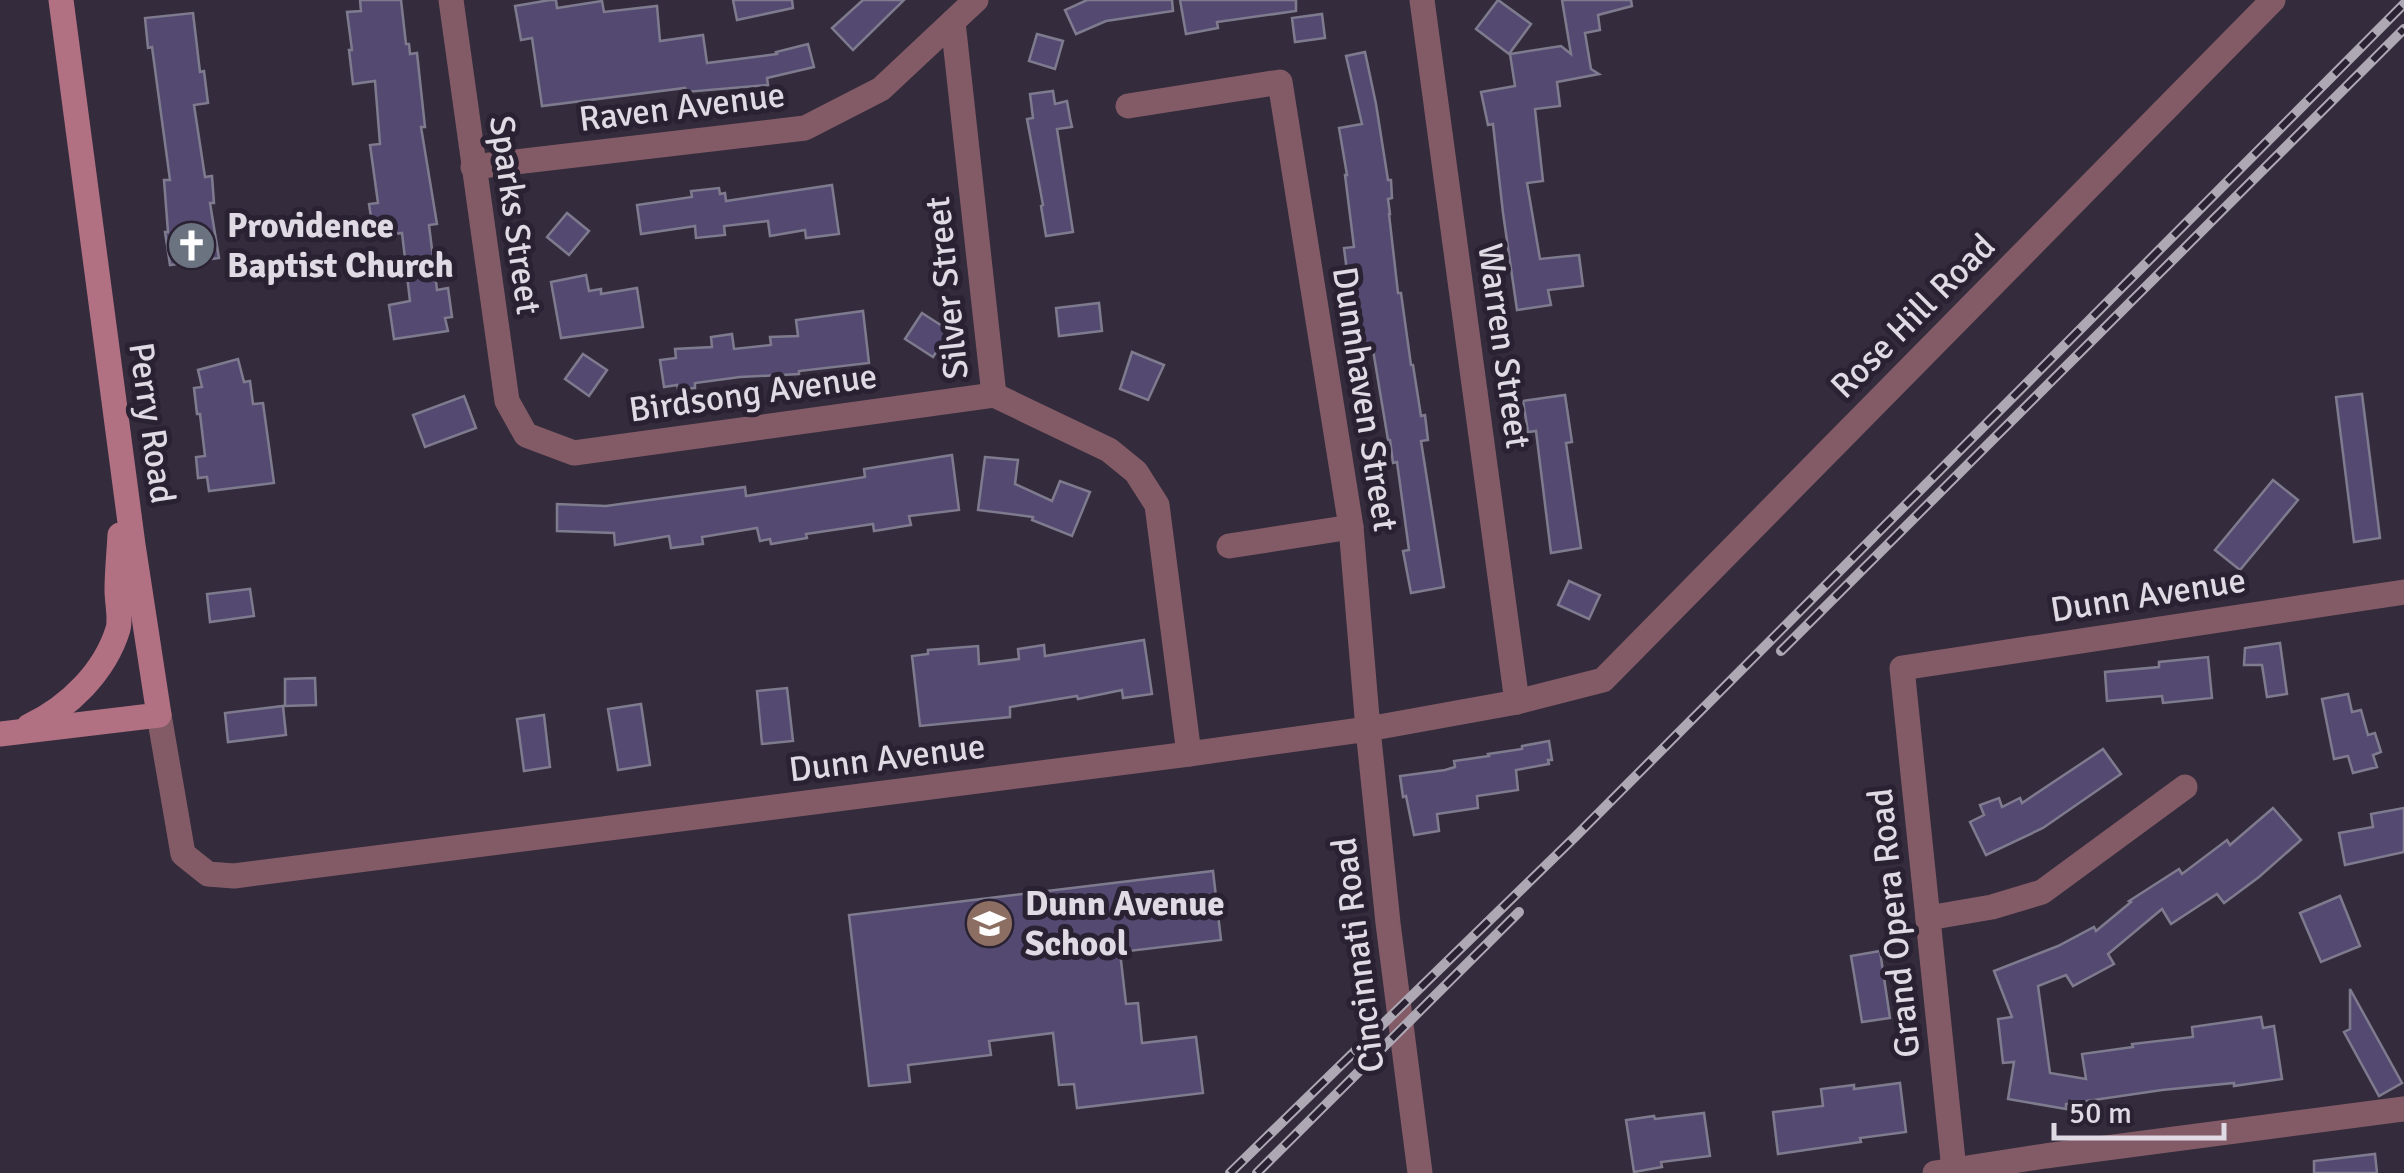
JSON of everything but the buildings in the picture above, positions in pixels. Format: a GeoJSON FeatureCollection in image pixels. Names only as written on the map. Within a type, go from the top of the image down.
{"type":"FeatureCollection","features":[{"type":"Feature","properties":{"kind":"main road","name":"Perry Road"},"geometry":{"type":"LineString","coordinates":[[61,0],[159,715]]}},
{"type":"Feature","properties":{"kind":"main road"},"geometry":{"type":"LineString","coordinates":[[8,733],[48,718],[102,666],[119,626],[117,590],[124,476]]}},
{"type":"Feature","properties":{"kind":"main road"},"geometry":{"type":"LineString","coordinates":[[8,733],[159,715]]}},
{"type":"Feature","properties":{"kind":"street","name":"Sparks Street"},"geometry":{"type":"LineString","coordinates":[[451,0],[507,400],[526,435]]}},
{"type":"Feature","properties":{"kind":"street","name":"Raven Avenue"},"geometry":{"type":"LineString","coordinates":[[472,167],[805,128],[881,89],[976,0]]}},
{"type":"Feature","properties":{"kind":"street","name":"Warren Street"},"geometry":{"type":"LineString","coordinates":[[1422,0],[1517,702]]}},
{"type":"Feature","properties":{"kind":"street","name":"Rose Hill Road"},"geometry":{"type":"LineString","coordinates":[[1603,680],[2273,0]]}},
{"type":"Feature","properties":{"kind":"street","name":"Silver Street"},"geometry":{"type":"LineString","coordinates":[[954,22],[994,395],[1109,450],[1136,472],[1156,504],[1189,754]]}},
{"type":"Feature","properties":{"kind":"street","name":"Dunnhaven Street"},"geometry":{"type":"LineString","coordinates":[[1128,106],[1280,82],[1350,527],[1368,728]]}},
{"type":"Feature","properties":{"kind":"street","name":"Birdsong Avenue"},"geometry":{"type":"LineString","coordinates":[[526,435],[574,453],[994,395]]}},
{"type":"Feature","properties":{"kind":"street"},"geometry":{"type":"LineString","coordinates":[[1229,546],[1350,527]]}},
{"type":"Feature","properties":{"kind":"street","name":"Dunn Avenue"},"geometry":{"type":"LineString","coordinates":[[1902,668],[2404,592]]}},
{"type":"Feature","properties":{"kind":"street","name":"Grand Opera Road"},"geometry":{"type":"LineString","coordinates":[[1902,668],[1928,918],[1945,1172]]}},
{"type":"Feature","properties":{"kind":"street","name":"Dunn Avenue"},"geometry":{"type":"LineString","coordinates":[[183,854],[208,874],[234,876],[1189,754],[1517,702],[1603,680]]}},
{"type":"Feature","properties":{"kind":"street","name":"Perry Road"},"geometry":{"type":"LineString","coordinates":[[159,715],[183,854]]}},
{"type":"Feature","properties":{"kind":"street","name":"Cincinnati Road"},"geometry":{"type":"LineString","coordinates":[[1368,728],[1420,1173]]}},
{"type":"Feature","properties":{"kind":"street"},"geometry":{"type":"LineString","coordinates":[[1928,918],[1992,908],[2042,892],[2185,787]]}},
{"type":"Feature","properties":{"kind":"street"},"geometry":{"type":"LineString","coordinates":[[1945,1172],[2046,1164],[2404,1109]]}},
{"type":"Feature","properties":{"kind":"railway"},"geometry":{"type":"LineString","coordinates":[[1230,1173],[1576,836],[2404,4]]}},
{"type":"Feature","properties":{"kind":"railway"},"geometry":{"type":"LineString","coordinates":[[1781,651],[2404,29]]}},
{"type":"Feature","properties":{"kind":"railway"},"geometry":{"type":"LineString","coordinates":[[1257,1173],[1519,912]]}},
{"type":"Feature","properties":{"kind":"place","name":"Providence Baptist Church"},"geometry":{"type":"Point","coordinates":[192,245]}},
{"type":"Feature","properties":{"kind":"place","name":"Dunn Avenue School"},"geometry":{"type":"Point","coordinates":[990,923]}}]}
